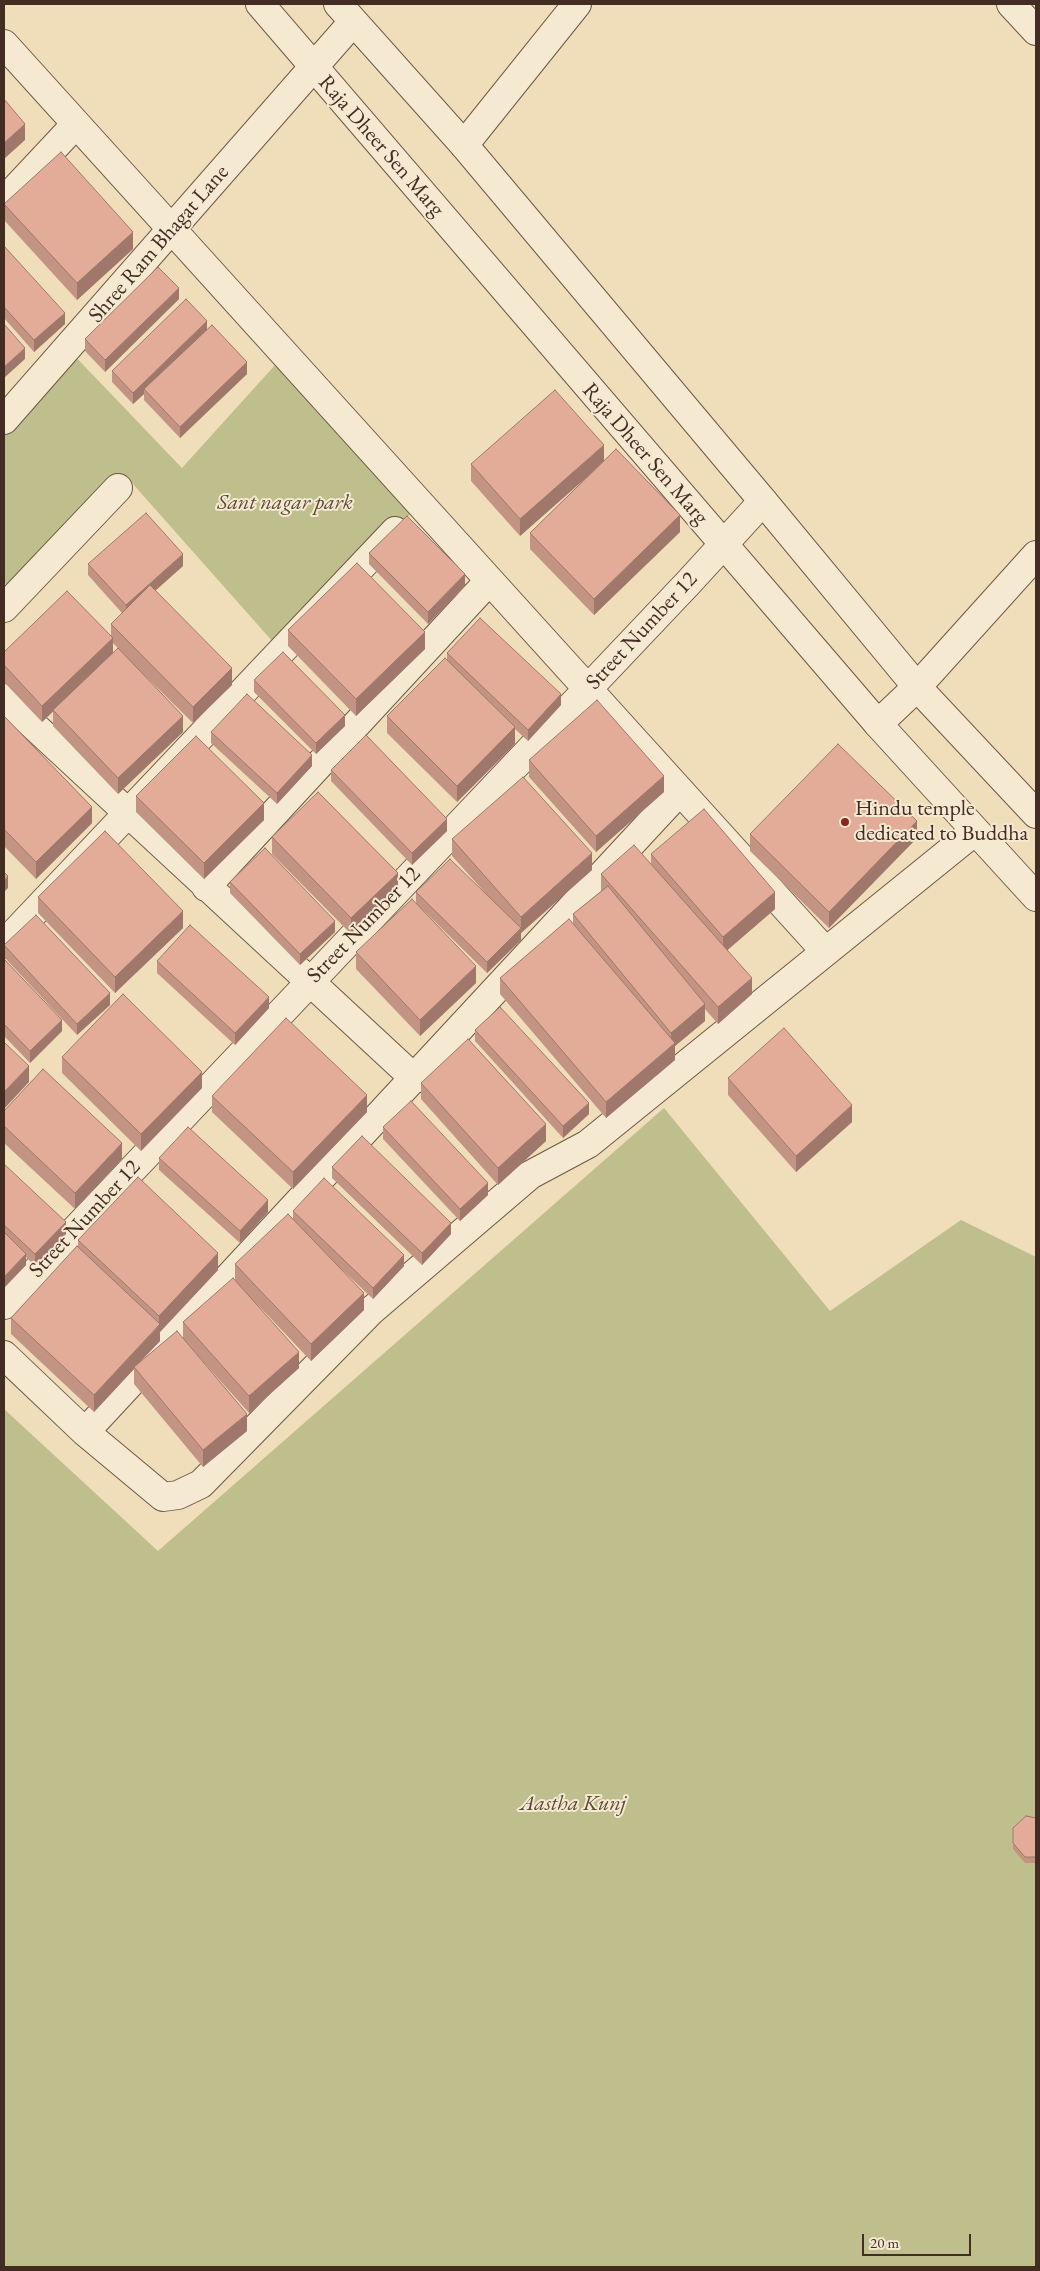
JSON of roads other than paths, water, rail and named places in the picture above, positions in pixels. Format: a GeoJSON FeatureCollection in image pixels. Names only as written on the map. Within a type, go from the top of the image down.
{"type":"FeatureCollection","features":[{"type":"Feature","properties":{"kind":"street","name":"Raja Dheer Sen Marg"},"geometry":{"type":"LineString","coordinates":[[260,4],[878,724],[1036,897]]}},
{"type":"Feature","properties":{"kind":"street"},"geometry":{"type":"LineString","coordinates":[[464,145],[577,4]]}},
{"type":"Feature","properties":{"kind":"street"},"geometry":{"type":"LineString","coordinates":[[1010,4],[1036,31]]}},
{"type":"Feature","properties":{"kind":"street","name":"Shree Ram Bhagat Lane"},"geometry":{"type":"LineString","coordinates":[[4,420],[314,68],[346,13]]}},
{"type":"Feature","properties":{"kind":"street"},"geometry":{"type":"LineString","coordinates":[[346,13],[464,145],[764,501],[917,687],[1036,814]]}},
{"type":"Feature","properties":{"kind":"street"},"geometry":{"type":"LineString","coordinates":[[4,44],[825,951]]}},
{"type":"Feature","properties":{"kind":"street"},"geometry":{"type":"LineString","coordinates":[[4,201],[76,124]]}},
{"type":"Feature","properties":{"kind":"street"},"geometry":{"type":"LineString","coordinates":[[8,595],[118,488]]}},
{"type":"Feature","properties":{"kind":"street","name":"Street Number 12"},"geometry":{"type":"LineString","coordinates":[[4,1304],[764,501]]}},
{"type":"Feature","properties":{"kind":"street"},"geometry":{"type":"LineString","coordinates":[[4,944],[420,504]]}},
{"type":"Feature","properties":{"kind":"street"},"geometry":{"type":"LineString","coordinates":[[878,724],[917,687],[1036,555]]}},
{"type":"Feature","properties":{"kind":"street"},"geometry":{"type":"LineString","coordinates":[[206,887],[490,581]]}},
{"type":"Feature","properties":{"kind":"street"},"geometry":{"type":"LineString","coordinates":[[4,698],[414,1079]]}},
{"type":"Feature","properties":{"kind":"street"},"geometry":{"type":"LineString","coordinates":[[85,1432],[680,791]]}},
{"type":"Feature","properties":{"kind":"street"},"geometry":{"type":"LineString","coordinates":[[4,1355],[85,1432],[163,1497],[178,1495],[201,1484],[372,1310],[530,1175],[588,1144],[975,831]]}},
{"type":"Feature","properties":{"kind":"place","name":"Hindu temple dedicated to Buddha"},"geometry":{"type":"Point","coordinates":[845,822]}},
{"type":"Feature","properties":{"kind":"park label","name":"Sant nagar park"},"geometry":{"type":"Point","coordinates":[285,503]}},
{"type":"Feature","properties":{"kind":"park label","name":"Aastha Kunj"},"geometry":{"type":"Point","coordinates":[573,1804]}}]}
